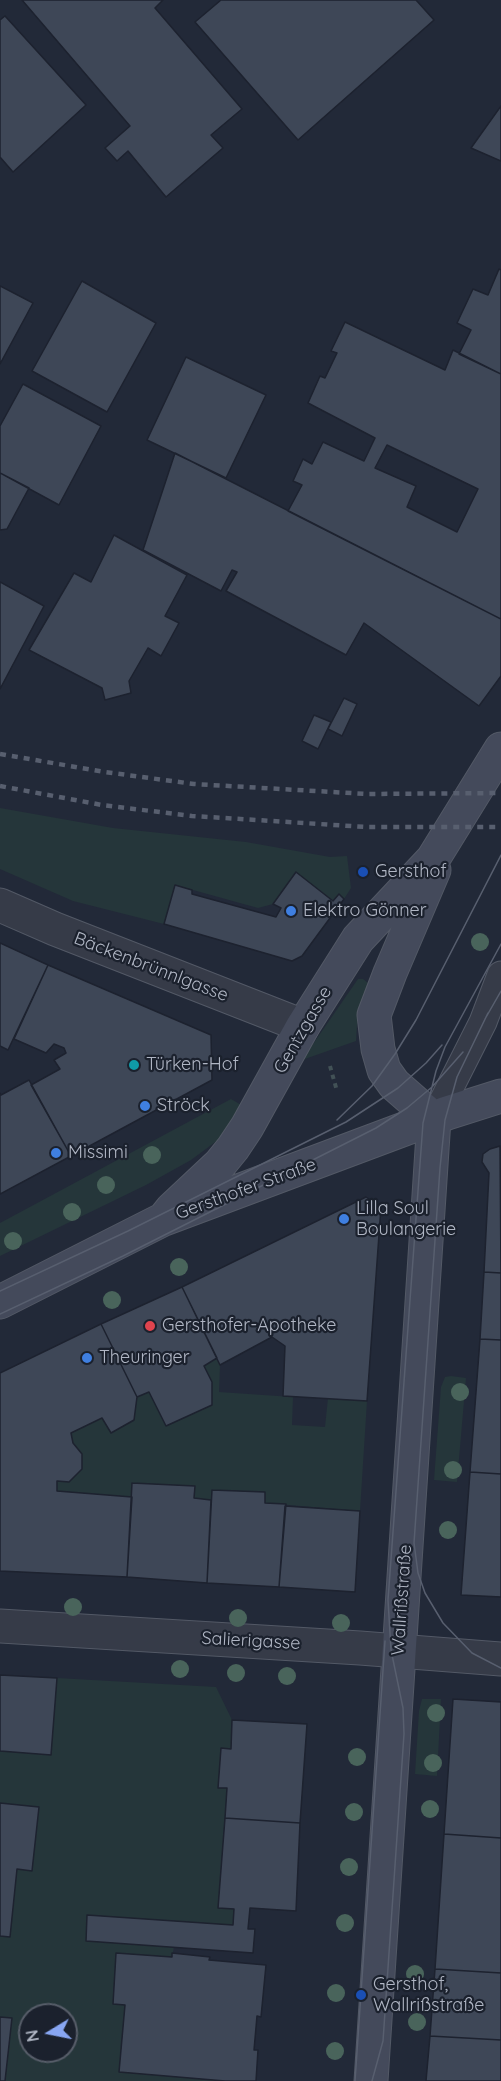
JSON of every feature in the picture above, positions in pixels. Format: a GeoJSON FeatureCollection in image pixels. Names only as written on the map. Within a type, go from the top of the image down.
{"type":"FeatureCollection","features":[{"type":"Feature","properties":{"kind":"main road","name":"Gentzgasse"},"geometry":{"type":"LineString","coordinates":[[164,1219],[220,1164],[233,1148],[303,1026],[358,939],[433,860],[501,749]]}},
{"type":"Feature","properties":{"kind":"main road","name":"Gentzgasse"},"geometry":{"type":"LineString","coordinates":[[434,1119],[393,1083],[384,1070],[378,1049],[374,1015],[445,842]]}},
{"type":"Feature","properties":{"kind":"main road","name":"Gersthofer Straße"},"geometry":{"type":"LineString","coordinates":[[0,1302],[164,1219],[501,1096]]}},
{"type":"Feature","properties":{"kind":"main road","name":"Wallrißstraße"},"geometry":{"type":"LineString","coordinates":[[371,2081],[434,1119]]}},
{"type":"Feature","properties":{"kind":"street","name":"Bäckenbrünnlgasse"},"geometry":{"type":"LineString","coordinates":[[0,905],[55,929],[303,1026]]}},
{"type":"Feature","properties":{"kind":"street","name":"Salierigasse"},"geometry":{"type":"LineString","coordinates":[[0,1626],[501,1659]]}},
{"type":"Feature","properties":{"kind":"lane"},"geometry":{"type":"LineString","coordinates":[[434,1119],[483,1022],[501,975]]}},
{"type":"Feature","properties":{"kind":"path"},"geometry":{"type":"LineString","coordinates":[[329,1064],[337,1091]]}},
{"type":"Feature","properties":{"kind":"shaded area"},"geometry":{"type":"Polygon","coordinates":[[[0,808],[113,828],[246,842],[330,857],[347,856],[351,888],[344,899],[339,894],[333,901],[296,872],[273,904],[258,908],[175,885],[164,924],[73,901],[0,869],[0,808]]]}},
{"type":"Feature","properties":{"kind":"shaded area"},"geometry":{"type":"Polygon","coordinates":[[[358,979],[363,979],[368,983],[357,1025],[356,1041],[302,1060],[358,979]]]}},
{"type":"Feature","properties":{"kind":"shaded area"},"geometry":{"type":"Polygon","coordinates":[[[231,1099],[243,1106],[222,1137],[191,1160],[146,1185],[0,1256],[0,1223],[231,1099]]]}},
{"type":"Feature","properties":{"kind":"shaded area"},"geometry":{"type":"Polygon","coordinates":[[[217,1358],[220,1365],[219,1392],[293,1397],[292,1425],[325,1427],[328,1398],[367,1401],[360,1511],[265,1503],[265,1492],[212,1490],[211,1500],[194,1498],[194,1486],[132,1483],[132,1497],[57,1491],[57,1481],[69,1481],[82,1469],[82,1454],[73,1443],[71,1433],[102,1418],[111,1433],[134,1421],[137,1397],[149,1392],[167,1426],[212,1405],[212,1382],[204,1366],[217,1358]]]}},
{"type":"Feature","properties":{"kind":"shaded area"},"geometry":{"type":"Polygon","coordinates":[[[445,1377],[466,1378],[457,1482],[434,1480],[441,1387],[445,1377]]]}},
{"type":"Feature","properties":{"kind":"shaded area"},"geometry":{"type":"Polygon","coordinates":[[[57,1678],[216,1687],[232,1720],[231,1749],[221,1748],[218,1787],[227,1788],[218,1908],[234,1909],[233,1925],[88,1915],[86,1941],[174,1947],[172,1957],[116,1953],[113,2003],[125,2005],[119,2072],[225,2081],[5,2081],[12,2018],[0,2017],[0,1936],[10,1936],[17,1869],[39,1807],[0,1803],[0,1751],[51,1755],[57,1678]]]}},
{"type":"Feature","properties":{"kind":"shaded area"},"geometry":{"type":"Polygon","coordinates":[[[422,1699],[441,1699],[437,1776],[415,1774],[419,1711],[422,1699]]]}},
{"type":"Feature","properties":{"kind":"building"},"geometry":{"type":"Polygon","coordinates":[[[22,0],[163,0],[155,8],[242,109],[211,135],[223,148],[166,197],[128,151],[117,161],[105,148],[130,126],[22,0]]]}},
{"type":"Feature","properties":{"kind":"building"},"geometry":{"type":"Polygon","coordinates":[[[221,0],[416,0],[434,20],[298,140],[195,22],[221,0]]]}},
{"type":"Feature","properties":{"kind":"building"},"geometry":{"type":"Polygon","coordinates":[[[5,16],[86,105],[13,172],[0,157],[0,20],[5,16]]]}},
{"type":"Feature","properties":{"kind":"building"},"geometry":{"type":"Polygon","coordinates":[[[501,106],[501,161],[471,148],[501,106]]]}},
{"type":"Feature","properties":{"kind":"building"},"geometry":{"type":"Polygon","coordinates":[[[499,269],[501,270],[501,374],[459,354],[471,330],[457,323],[473,289],[488,295],[499,269]]]}},
{"type":"Feature","properties":{"kind":"building"},"geometry":{"type":"Polygon","coordinates":[[[82,281],[156,323],[107,412],[32,371],[82,281]]]}},
{"type":"Feature","properties":{"kind":"building"},"geometry":{"type":"Polygon","coordinates":[[[0,286],[33,303],[0,364],[0,286]]]}},
{"type":"Feature","properties":{"kind":"building"},"geometry":{"type":"Polygon","coordinates":[[[345,322],[445,370],[453,350],[501,374],[501,619],[288,511],[302,485],[293,481],[303,459],[312,464],[323,442],[364,461],[375,438],[308,403],[320,376],[325,378],[337,353],[331,351],[345,322]],[[387,445],[375,468],[416,486],[407,507],[457,532],[478,489],[387,445]]]}},
{"type":"Feature","properties":{"kind":"building"},"geometry":{"type":"Polygon","coordinates":[[[186,357],[266,395],[226,478],[147,440],[186,357]]]}},
{"type":"Feature","properties":{"kind":"building"},"geometry":{"type":"Polygon","coordinates":[[[23,384],[101,426],[59,505],[0,473],[0,426],[23,384]]]}},
{"type":"Feature","properties":{"kind":"building"},"geometry":{"type":"Polygon","coordinates":[[[175,453],[501,619],[501,676],[479,706],[364,623],[346,655],[226,591],[237,572],[232,570],[221,591],[143,550],[175,453]]]}},
{"type":"Feature","properties":{"kind":"building"},"geometry":{"type":"Polygon","coordinates":[[[0,473],[29,488],[7,529],[0,530],[0,473]]]}},
{"type":"Feature","properties":{"kind":"building"},"geometry":{"type":"Polygon","coordinates":[[[114,535],[187,575],[165,616],[179,623],[161,656],[148,648],[129,681],[131,693],[105,700],[102,688],[29,650],[74,573],[91,582],[114,535]]]}},
{"type":"Feature","properties":{"kind":"building"},"geometry":{"type":"Polygon","coordinates":[[[0,582],[44,606],[0,689],[0,582]]]}},
{"type":"Feature","properties":{"kind":"building"},"geometry":{"type":"Polygon","coordinates":[[[344,698],[357,704],[342,736],[328,729],[344,698]]]}},
{"type":"Feature","properties":{"kind":"building"},"geometry":{"type":"Polygon","coordinates":[[[314,715],[331,722],[318,749],[302,741],[314,715]]]}},
{"type":"Feature","properties":{"kind":"building"},"geometry":{"type":"Polygon","coordinates":[[[296,872],[333,901],[339,894],[344,899],[302,956],[292,961],[164,924],[175,885],[192,890],[192,894],[276,917],[281,908],[273,904],[296,872]]]}},
{"type":"Feature","properties":{"kind":"building"},"geometry":{"type":"Polygon","coordinates":[[[0,943],[48,965],[8,1050],[0,1046],[0,943]]]}},
{"type":"Feature","properties":{"kind":"building","name":"Türken-Hof"},"geometry":{"type":"Polygon","coordinates":[[[48,965],[211,1035],[212,1080],[71,1156],[31,1085],[60,1069],[54,1060],[66,1053],[64,1048],[54,1044],[46,1053],[14,1039],[48,965]]]}},
{"type":"Feature","properties":{"kind":"building"},"geometry":{"type":"Polygon","coordinates":[[[29,1080],[71,1156],[0,1194],[0,1093],[1,1095],[29,1080]]]}},
{"type":"Feature","properties":{"kind":"building"},"geometry":{"type":"Polygon","coordinates":[[[500,1146],[501,1273],[484,1272],[489,1173],[482,1162],[483,1154],[500,1146]]]}},
{"type":"Feature","properties":{"kind":"building"},"geometry":{"type":"Polygon","coordinates":[[[366,1197],[381,1207],[367,1401],[283,1396],[285,1346],[272,1337],[220,1365],[182,1287],[366,1197]]]}},
{"type":"Feature","properties":{"kind":"building"},"geometry":{"type":"Polygon","coordinates":[[[484,1272],[501,1273],[501,1340],[480,1339],[484,1272]]]}},
{"type":"Feature","properties":{"kind":"building"},"geometry":{"type":"Polygon","coordinates":[[[182,1287],[217,1358],[204,1366],[212,1382],[212,1405],[166,1426],[149,1392],[137,1397],[101,1324],[182,1287]]]}},
{"type":"Feature","properties":{"kind":"building"},"geometry":{"type":"Polygon","coordinates":[[[101,1324],[137,1397],[134,1420],[111,1433],[102,1418],[71,1433],[73,1443],[82,1454],[82,1469],[69,1482],[57,1481],[57,1491],[132,1497],[127,1577],[0,1571],[0,1373],[101,1324]]]}},
{"type":"Feature","properties":{"kind":"building"},"geometry":{"type":"Polygon","coordinates":[[[480,1339],[501,1340],[501,1474],[470,1472],[480,1339]]]}},
{"type":"Feature","properties":{"kind":"building"},"geometry":{"type":"Polygon","coordinates":[[[470,1472],[501,1474],[501,1597],[461,1595],[470,1472]]]}},
{"type":"Feature","properties":{"kind":"building"},"geometry":{"type":"Polygon","coordinates":[[[132,1483],[195,1486],[194,1498],[211,1500],[207,1583],[127,1577],[132,1483]]]}},
{"type":"Feature","properties":{"kind":"building"},"geometry":{"type":"Polygon","coordinates":[[[212,1490],[265,1492],[265,1503],[286,1504],[279,1587],[207,1583],[212,1490]]]}},
{"type":"Feature","properties":{"kind":"building"},"geometry":{"type":"Polygon","coordinates":[[[285,1506],[360,1511],[355,1592],[279,1587],[285,1506]]]}},
{"type":"Feature","properties":{"kind":"building"},"geometry":{"type":"Polygon","coordinates":[[[0,1675],[57,1678],[51,1755],[0,1751],[0,1675]]]}},
{"type":"Feature","properties":{"kind":"building"},"geometry":{"type":"Polygon","coordinates":[[[453,1699],[501,1702],[501,1838],[444,1834],[453,1699]]]}},
{"type":"Feature","properties":{"kind":"building"},"geometry":{"type":"Polygon","coordinates":[[[232,1720],[307,1724],[300,1823],[225,1818],[227,1788],[218,1788],[221,1748],[231,1749],[232,1720]]]}},
{"type":"Feature","properties":{"kind":"building"},"geometry":{"type":"Polygon","coordinates":[[[0,1803],[39,1807],[32,1871],[17,1869],[10,1937],[0,1936],[0,1803]]]}},
{"type":"Feature","properties":{"kind":"building"},"geometry":{"type":"Polygon","coordinates":[[[225,1818],[300,1823],[296,1911],[250,1908],[248,1929],[255,1929],[253,1953],[86,1941],[87,1915],[233,1925],[234,1909],[218,1908],[225,1818]]]}},
{"type":"Feature","properties":{"kind":"building"},"geometry":{"type":"Polygon","coordinates":[[[444,1834],[501,1838],[501,1973],[435,1969],[444,1834]]]}},
{"type":"Feature","properties":{"kind":"building"},"geometry":{"type":"Polygon","coordinates":[[[116,1953],[172,1957],[172,1953],[210,1957],[209,1960],[266,1965],[261,2017],[257,2016],[254,2050],[258,2050],[256,2081],[225,2081],[119,2072],[125,2005],[113,2004],[116,1953]]]}},
{"type":"Feature","properties":{"kind":"building"},"geometry":{"type":"Polygon","coordinates":[[[435,1969],[501,1973],[501,2040],[430,2036],[435,1969]]]}},
{"type":"Feature","properties":{"kind":"building"},"geometry":{"type":"Polygon","coordinates":[[[0,2017],[12,2018],[5,2081],[0,2081],[0,2017]]]}},
{"type":"Feature","properties":{"kind":"building"},"geometry":{"type":"Polygon","coordinates":[[[430,2036],[501,2040],[501,2081],[426,2081],[430,2036]]]}},
{"type":"Feature","properties":{"kind":"tram line"},"geometry":{"type":"LineString","coordinates":[[337,1120],[372,1086],[395,1054],[416,1020],[501,855]]}},
{"type":"Feature","properties":{"kind":"tram line"},"geometry":{"type":"LineString","coordinates":[[372,2081],[383,2041],[404,1734],[403,1708],[391,1650],[388,1600],[423,1123],[436,1071],[445,1047],[501,944]]}},
{"type":"Feature","properties":{"kind":"tram line"},"geometry":{"type":"LineString","coordinates":[[485,1019],[501,991]]}},
{"type":"Feature","properties":{"kind":"tram line"},"geometry":{"type":"LineString","coordinates":[[488,1013],[457,1077],[445,1120],[414,1543],[418,1573],[425,1593],[443,1623],[472,1653],[501,1668]]}},
{"type":"Feature","properties":{"kind":"tram line"},"geometry":{"type":"LineString","coordinates":[[0,1291],[128,1231],[346,1122],[398,1088],[442,1045]]}},
{"type":"Feature","properties":{"kind":"tram line"},"geometry":{"type":"LineString","coordinates":[[0,1314],[123,1256],[376,1128],[407,1108],[432,1087],[463,1052]]}},
{"type":"Feature","properties":{"kind":"tram line"},"geometry":{"type":"LineString","coordinates":[[355,2081],[385,1641]]}},
{"type":"Feature","properties":{"kind":"railway"},"geometry":{"type":"LineString","coordinates":[[0,754],[194,784],[367,794],[501,793]]}},
{"type":"Feature","properties":{"kind":"railway"},"geometry":{"type":"LineString","coordinates":[[0,786],[102,805],[192,816],[367,827],[501,827]]}},
{"type":"Feature","properties":{"kind":"place","name":"Gersthof"},"geometry":{"type":"Point","coordinates":[363,872]}},
{"type":"Feature","properties":{"kind":"place","name":"Elektro Gönner"},"geometry":{"type":"Point","coordinates":[291,911]}},
{"type":"Feature","properties":{"kind":"place","name":"Türken-Hof"},"geometry":{"type":"Point","coordinates":[134,1065]}},
{"type":"Feature","properties":{"kind":"place","name":"Ströck"},"geometry":{"type":"Point","coordinates":[145,1106]}},
{"type":"Feature","properties":{"kind":"place","name":"Missimi"},"geometry":{"type":"Point","coordinates":[56,1153]}},
{"type":"Feature","properties":{"kind":"place","name":"Lilla Soul Boulangerie"},"geometry":{"type":"Point","coordinates":[344,1219]}},
{"type":"Feature","properties":{"kind":"place","name":"Gersthofer-Apotheke"},"geometry":{"type":"Point","coordinates":[150,1326]}},
{"type":"Feature","properties":{"kind":"place","name":"Theuringer"},"geometry":{"type":"Point","coordinates":[87,1358]}},
{"type":"Feature","properties":{"kind":"place","name":"Gersthof, Wallrißstraße"},"geometry":{"type":"Point","coordinates":[361,1995]}}]}
